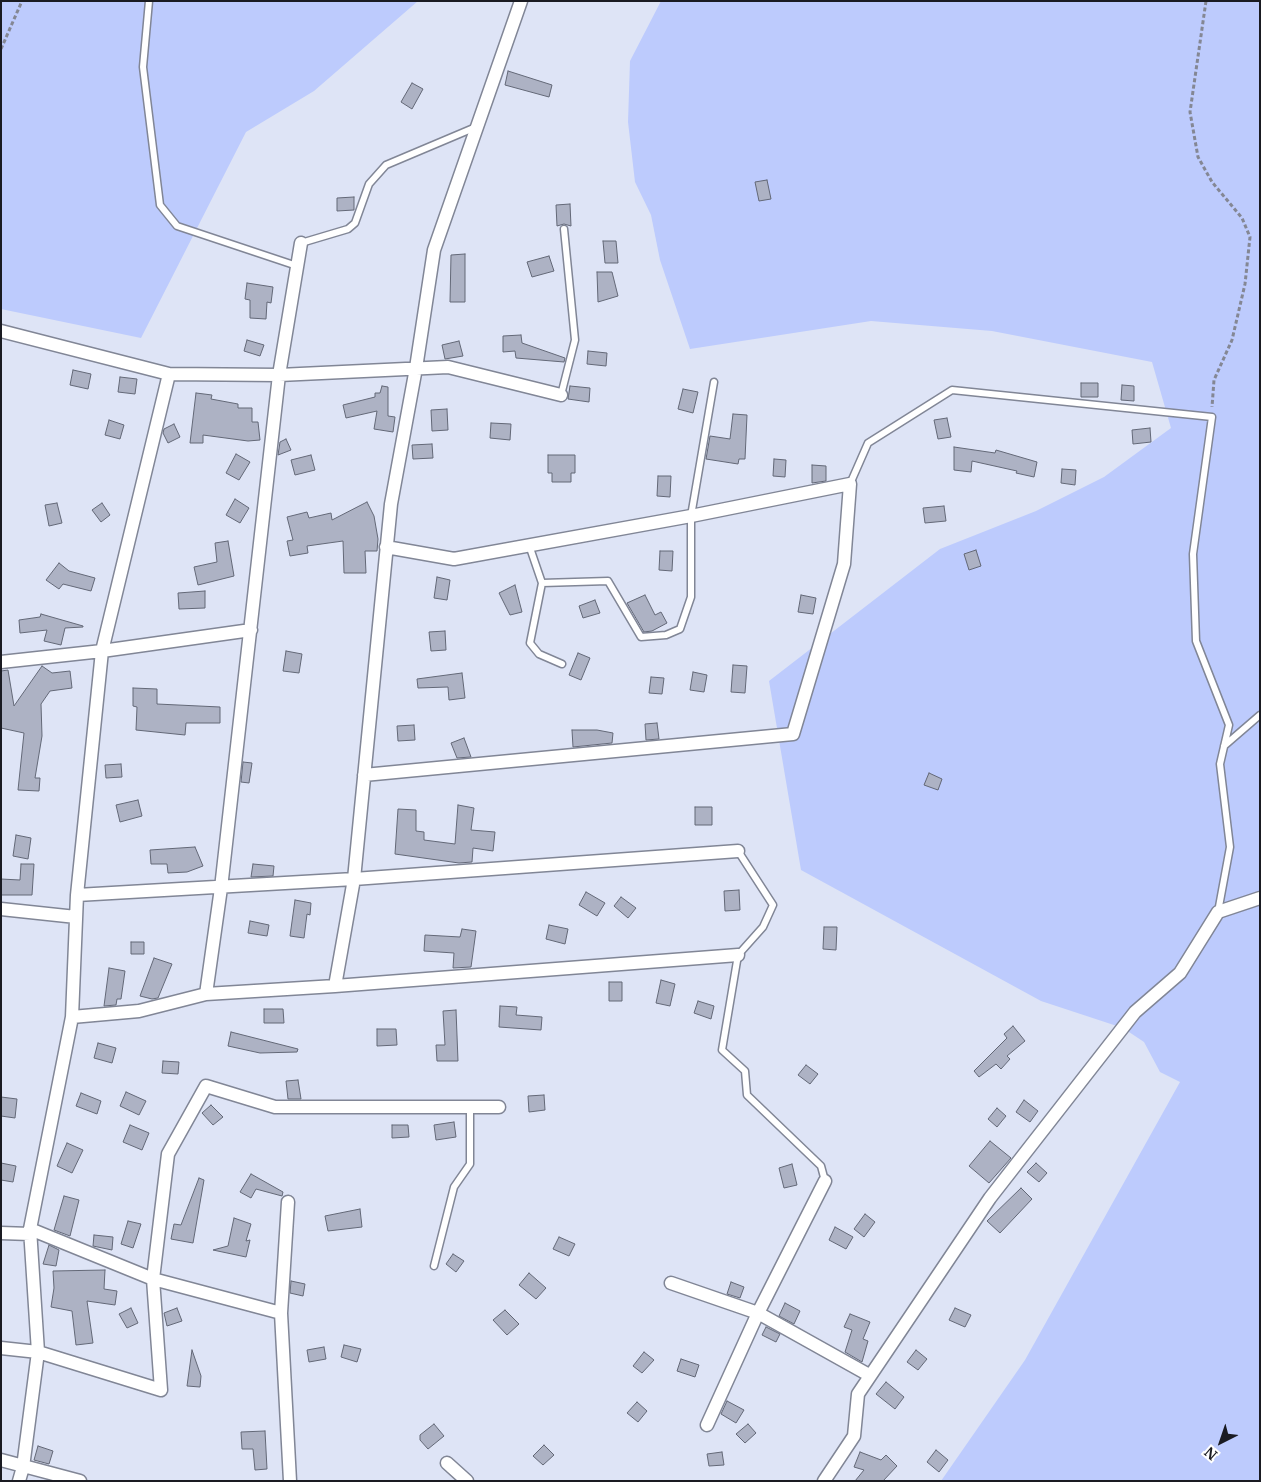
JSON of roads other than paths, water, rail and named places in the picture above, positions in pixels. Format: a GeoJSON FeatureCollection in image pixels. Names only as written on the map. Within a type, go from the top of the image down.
{"type":"FeatureCollection","features":[{"type":"Feature","properties":{"kind":"street"},"geometry":{"type":"LineString","coordinates":[[335,986],[354,880],[390,504],[416,368],[434,250],[521,1]]}},
{"type":"Feature","properties":{"kind":"street"},"geometry":{"type":"LineString","coordinates":[[206,994],[221,888],[279,375],[301,243]]}},
{"type":"Feature","properties":{"kind":"street"},"geometry":{"type":"LineString","coordinates":[[1,331],[169,374],[279,375],[448,367],[561,395]]}},
{"type":"Feature","properties":{"kind":"street"},"geometry":{"type":"LineString","coordinates":[[19,1481],[24,1467],[38,1352],[30,1232],[72,1017],[77,895],[102,651],[169,374]]}},
{"type":"Feature","properties":{"kind":"street"},"geometry":{"type":"LineString","coordinates":[[364,775],[793,734],[844,564],[850,484],[691,516],[454,559],[386,547]]}},
{"type":"Feature","properties":{"kind":"street"},"geometry":{"type":"LineString","coordinates":[[1,662],[102,651],[251,630]]}},
{"type":"Feature","properties":{"kind":"street"},"geometry":{"type":"LineString","coordinates":[[77,895],[354,880],[738,851]]}},
{"type":"Feature","properties":{"kind":"street"},"geometry":{"type":"LineString","coordinates":[[824,1481],[854,1436],[858,1394],[869,1375],[990,1198],[1135,1012],[1180,974],[1218,912],[1260,898]]}},
{"type":"Feature","properties":{"kind":"street"},"geometry":{"type":"LineString","coordinates":[[1,909],[76,918]]}},
{"type":"Feature","properties":{"kind":"street"},"geometry":{"type":"LineString","coordinates":[[72,1017],[139,1011],[206,994],[738,955]]}},
{"type":"Feature","properties":{"kind":"street"},"geometry":{"type":"LineString","coordinates":[[1,1348],[38,1352],[161,1390],[153,1279],[168,1154],[206,1086],[275,1107],[499,1107]]}},
{"type":"Feature","properties":{"kind":"street"},"geometry":{"type":"LineString","coordinates":[[707,1425],[758,1313],[825,1181]]}},
{"type":"Feature","properties":{"kind":"street"},"geometry":{"type":"LineString","coordinates":[[288,1202],[281,1313],[290,1481]]}},
{"type":"Feature","properties":{"kind":"street"},"geometry":{"type":"LineString","coordinates":[[1,1233],[30,1232],[153,1279],[281,1313]]}},
{"type":"Feature","properties":{"kind":"street"},"geometry":{"type":"LineString","coordinates":[[670,1284],[758,1313],[869,1375]]}},
{"type":"Feature","properties":{"kind":"street"},"geometry":{"type":"LineString","coordinates":[[1,1460],[80,1481]]}},
{"type":"Feature","properties":{"kind":"street"},"geometry":{"type":"LineString","coordinates":[[447,1463],[467,1481]]}},
{"type":"Feature","properties":{"kind":"lane"},"geometry":{"type":"LineString","coordinates":[[149,1],[143,67],[160,205],[177,226],[297,266]]}},
{"type":"Feature","properties":{"kind":"lane"},"geometry":{"type":"LineString","coordinates":[[301,243],[348,229],[355,222],[369,184],[386,165],[477,126]]}},
{"type":"Feature","properties":{"kind":"lane"},"geometry":{"type":"LineString","coordinates":[[561,395],[575,340],[564,229]]}},
{"type":"Feature","properties":{"kind":"lane"},"geometry":{"type":"LineString","coordinates":[[542,583],[608,581],[642,637],[666,635],[680,630],[690,598],[691,516],[714,382]]}},
{"type":"Feature","properties":{"kind":"lane"},"geometry":{"type":"LineString","coordinates":[[850,484],[868,443],[952,390],[1212,417],[1193,554],[1196,641],[1229,724],[1220,764],[1230,847],[1218,912]]}},
{"type":"Feature","properties":{"kind":"lane"},"geometry":{"type":"LineString","coordinates":[[529,545],[542,583],[530,643],[539,654],[562,664]]}},
{"type":"Feature","properties":{"kind":"lane"},"geometry":{"type":"LineString","coordinates":[[1224,746],[1260,715]]}},
{"type":"Feature","properties":{"kind":"lane"},"geometry":{"type":"LineString","coordinates":[[738,851],[773,905],[764,928],[738,955],[722,1050],[745,1071],[747,1096],[821,1166],[825,1181]]}},
{"type":"Feature","properties":{"kind":"lane"},"geometry":{"type":"LineString","coordinates":[[434,1266],[454,1188],[470,1164],[470,1106]]}}]}
